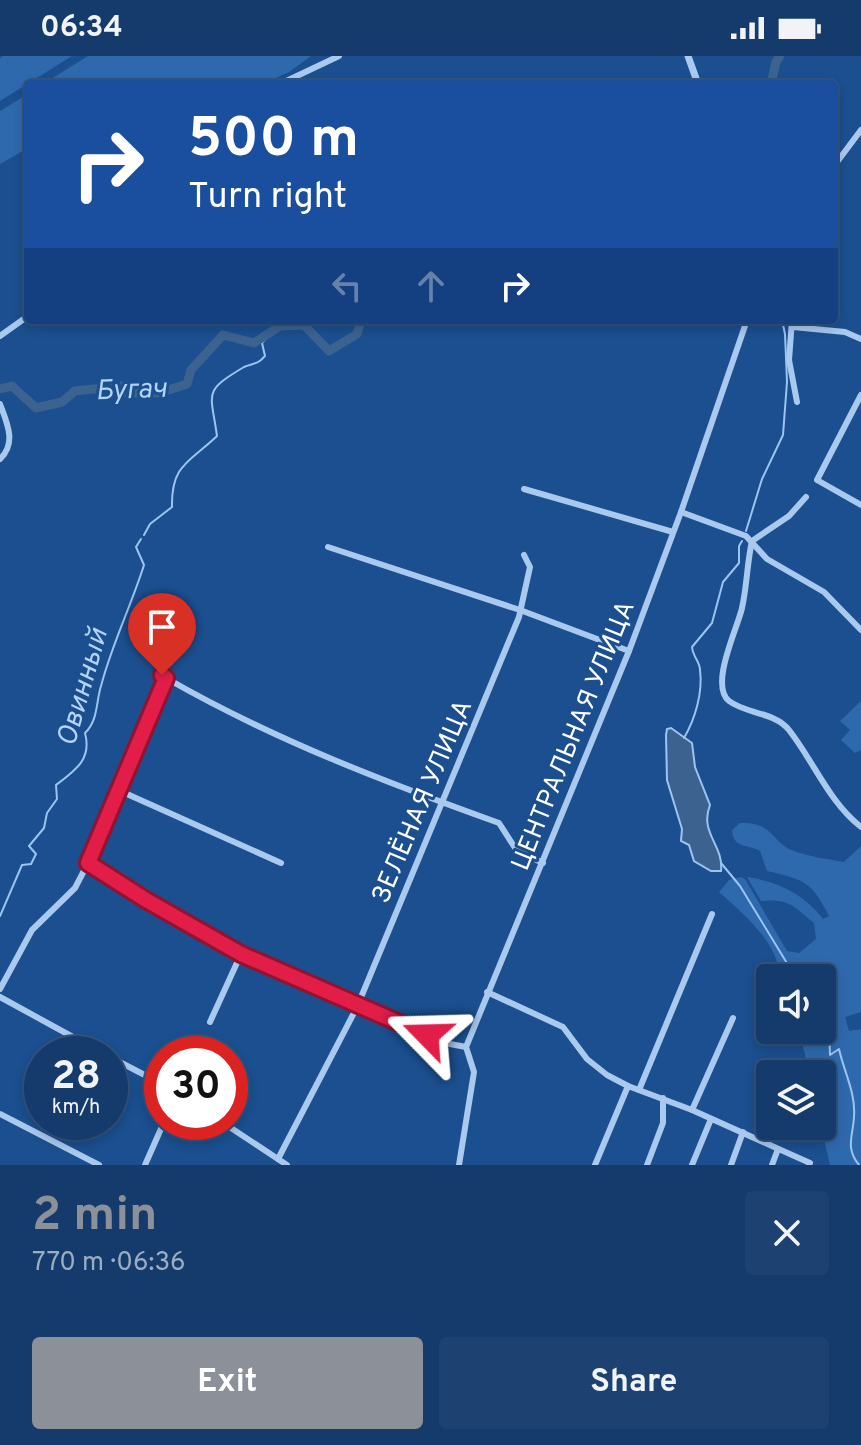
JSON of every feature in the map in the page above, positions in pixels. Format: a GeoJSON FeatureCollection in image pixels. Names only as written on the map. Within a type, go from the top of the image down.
{"type":"FeatureCollection","features":[{"type":"Feature","properties":{"kind":"street"},"geometry":{"type":"LineString","coordinates":[[288,80],[339,56]]}},
{"type":"Feature","properties":{"kind":"street"},"geometry":{"type":"LineString","coordinates":[[688,56],[697,80]]}},
{"type":"Feature","properties":{"kind":"street"},"geometry":{"type":"LineString","coordinates":[[838,161],[861,130]]}},
{"type":"Feature","properties":{"kind":"street"},"geometry":{"type":"LineString","coordinates":[[0,336],[24,319]]}},
{"type":"Feature","properties":{"kind":"street","name":"ЦЕНТРАЛЬНАЯ УЛИЦА"},"geometry":{"type":"LineString","coordinates":[[459,1165],[474,1072],[466,1047],[629,651],[746,324]]}},
{"type":"Feature","properties":{"kind":"street"},"geometry":{"type":"LineString","coordinates":[[797,402],[789,360],[793,324],[845,332],[861,339]]}},
{"type":"Feature","properties":{"kind":"street"},"geometry":{"type":"LineString","coordinates":[[861,395],[817,480],[861,505]]}},
{"type":"Feature","properties":{"kind":"street"},"geometry":{"type":"LineString","coordinates":[[0,404],[10,440],[6,453],[0,459]]}},
{"type":"Feature","properties":{"kind":"street"},"geometry":{"type":"LineString","coordinates":[[852,415],[861,419]]}},
{"type":"Feature","properties":{"kind":"street"},"geometry":{"type":"LineString","coordinates":[[524,489],[673,532]]}},
{"type":"Feature","properties":{"kind":"street"},"geometry":{"type":"LineString","coordinates":[[806,497],[789,516],[752,541],[743,606],[726,653],[724,694],[731,702],[785,725],[821,781],[849,817],[861,827]]}},
{"type":"Feature","properties":{"kind":"street"},"geometry":{"type":"LineString","coordinates":[[681,512],[752,541],[767,559],[824,592],[861,630]]}},
{"type":"Feature","properties":{"kind":"street"},"geometry":{"type":"LineString","coordinates":[[328,547],[520,610],[629,651]]}},
{"type":"Feature","properties":{"kind":"street","name":"ЗЕЛЁНАЯ УЛИЦА"},"geometry":{"type":"LineString","coordinates":[[278,1159],[357,1007],[443,803],[520,610],[530,567],[524,555]]}},
{"type":"Feature","properties":{"kind":"street"},"geometry":{"type":"LineString","coordinates":[[149,642],[157,667],[166,678],[274,735],[499,823],[517,851],[543,863]]}},
{"type":"Feature","properties":{"kind":"street"},"geometry":{"type":"LineString","coordinates":[[0,989],[32,930],[71,893],[88,863],[166,678]]}},
{"type":"Feature","properties":{"kind":"street"},"geometry":{"type":"LineString","coordinates":[[118,790],[281,863]]}},
{"type":"Feature","properties":{"kind":"street"},"geometry":{"type":"LineString","coordinates":[[88,863],[241,954],[357,1007],[450,1044],[466,1047]]}},
{"type":"Feature","properties":{"kind":"street"},"geometry":{"type":"LineString","coordinates":[[639,1090],[712,914]]}},
{"type":"Feature","properties":{"kind":"street"},"geometry":{"type":"LineString","coordinates":[[210,1022],[241,954]]}},
{"type":"Feature","properties":{"kind":"street"},"geometry":{"type":"LineString","coordinates":[[487,992],[563,1027],[593,1065],[628,1086],[743,1132],[809,1165]]}},
{"type":"Feature","properties":{"kind":"street"},"geometry":{"type":"LineString","coordinates":[[0,997],[71,1036]]}},
{"type":"Feature","properties":{"kind":"street"},"geometry":{"type":"LineString","coordinates":[[692,1110],[733,1018]]}},
{"type":"Feature","properties":{"kind":"street"},"geometry":{"type":"LineString","coordinates":[[595,1165],[628,1086]]}},
{"type":"Feature","properties":{"kind":"street"},"geometry":{"type":"LineString","coordinates":[[647,1165],[663,1123],[663,1098]]}},
{"type":"Feature","properties":{"kind":"street"},"geometry":{"type":"LineString","coordinates":[[0,1114],[99,1165]]}},
{"type":"Feature","properties":{"kind":"street"},"geometry":{"type":"LineString","coordinates":[[692,1165],[711,1119]]}},
{"type":"Feature","properties":{"kind":"street"},"geometry":{"type":"LineString","coordinates":[[731,1165],[743,1132]]}},
{"type":"Feature","properties":{"kind":"street"},"geometry":{"type":"LineString","coordinates":[[248,1139],[287,1165]]}},
{"type":"Feature","properties":{"kind":"street"},"geometry":{"type":"LineString","coordinates":[[145,1165],[156,1140]]}},
{"type":"Feature","properties":{"kind":"street"},"geometry":{"type":"LineString","coordinates":[[772,1165],[778,1149]]}},
{"type":"Feature","properties":{"kind":"shaded area"},"geometry":{"type":"Polygon","coordinates":[[[72,56],[34,80],[24,80],[24,86],[0,101],[0,58],[72,56]]]}},
{"type":"Feature","properties":{"kind":"shaded area"},"geometry":{"type":"Polygon","coordinates":[[[88,56],[311,56],[272,80],[49,80],[88,56]]]}},
{"type":"Feature","properties":{"kind":"shaded area"},"geometry":{"type":"Polygon","coordinates":[[[24,96],[24,150],[0,164],[0,111],[24,96]]]}},
{"type":"Feature","properties":{"kind":"shaded area"},"geometry":{"type":"Polygon","coordinates":[[[861,701],[861,750],[855,753],[841,740],[850,730],[840,721],[861,701]]]}},
{"type":"Feature","properties":{"kind":"shaded area"},"geometry":{"type":"Polygon","coordinates":[[[671,728],[692,743],[695,767],[710,805],[707,815],[709,831],[719,854],[721,871],[711,871],[694,861],[689,845],[681,841],[682,829],[667,780],[666,735],[667,729],[671,728]]]}},
{"type":"Feature","properties":{"kind":"shaded area"},"geometry":{"type":"Polygon","coordinates":[[[740,823],[760,826],[780,843],[800,853],[844,862],[861,846],[861,1012],[845,1017],[849,1031],[861,1029],[861,1165],[830,1165],[824,1140],[836,1140],[836,1060],[806,1060],[803,1047],[803,1044],[836,1044],[836,964],[779,964],[760,933],[719,892],[729,880],[745,879],[787,951],[799,953],[816,939],[814,923],[790,904],[761,901],[747,877],[790,890],[823,919],[829,916],[817,895],[806,884],[767,871],[760,851],[738,843],[732,830],[740,823]]]}},
{"type":"Feature","properties":{"kind":"waterway","name":"Бугач"},"geometry":{"type":"LineString","coordinates":[[772,80],[780,56]]}},
{"type":"Feature","properties":{"kind":"waterway","name":"Бугач"},"geometry":{"type":"LineString","coordinates":[[0,389],[12,386],[36,408],[62,402],[75,391],[122,386],[124,393],[159,393],[187,384],[191,370],[223,335],[254,343],[280,326],[304,325],[329,351],[357,334],[360,324]]}},
{"type":"Feature","properties":{"kind":"waterway"},"geometry":{"type":"LineString","coordinates":[[746,531],[762,479],[783,435],[787,382],[783,324]]}},
{"type":"Feature","properties":{"kind":"waterway","name":"Овинный"},"geometry":{"type":"LineString","coordinates":[[144,535],[150,524],[172,507],[175,481],[184,465],[217,436],[212,401],[215,388],[244,367],[261,360],[265,356],[262,343],[268,336]]}},
{"type":"Feature","properties":{"kind":"waterway","name":"Овинный"},"geometry":{"type":"LineString","coordinates":[[0,916],[22,865],[31,864],[36,854],[29,846],[44,828],[47,813],[57,799],[56,785],[76,769],[84,757],[85,733],[94,717],[105,670],[144,565],[136,547],[141,539]]}},
{"type":"Feature","properties":{"kind":"waterway"},"geometry":{"type":"LineString","coordinates":[[684,738],[695,714],[700,688],[700,667],[692,647],[712,623],[723,582],[739,563],[742,541]]}},
{"type":"Feature","properties":{"kind":"waterway"},"geometry":{"type":"LineString","coordinates":[[721,863],[740,886],[787,964]]}},
{"type":"Feature","properties":{"kind":"waterway"},"geometry":{"type":"LineString","coordinates":[[830,1044],[830,1055],[839,1049],[851,1091],[854,1108],[851,1147],[859,1165]]}},
{"type":"Feature","properties":{"kind":"route"},"geometry":{"type":"LineString","coordinates":[[162,675],[166,678],[88,863],[241,954],[427,1035]]}}]}
